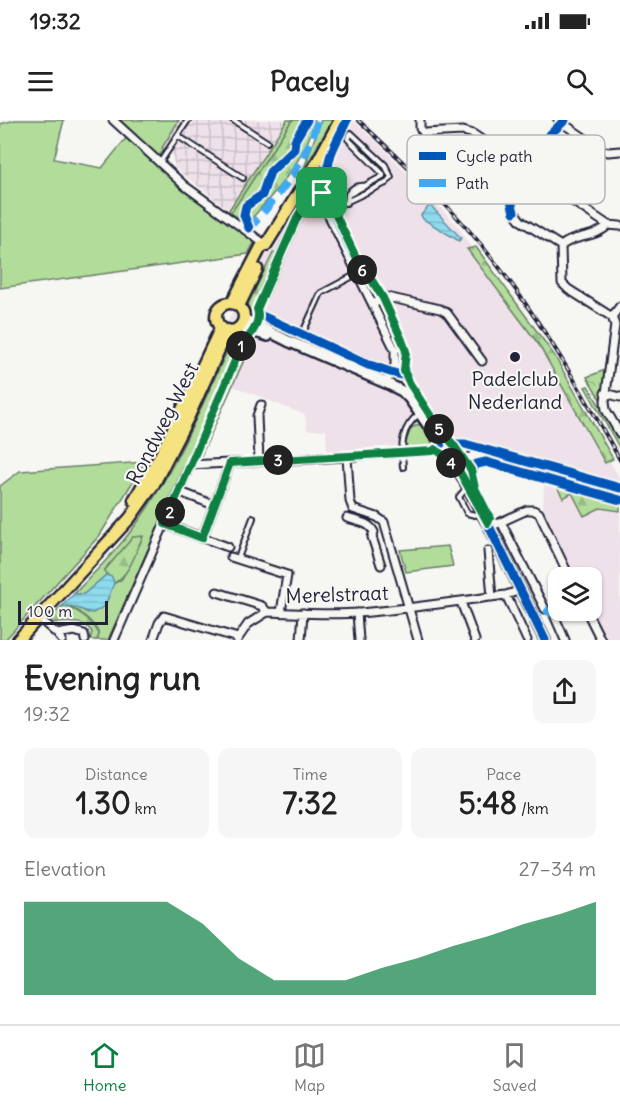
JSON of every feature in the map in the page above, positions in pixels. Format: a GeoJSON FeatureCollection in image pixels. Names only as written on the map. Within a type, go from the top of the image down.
{"type":"FeatureCollection","features":[{"type":"Feature","properties":{"kind":"main road"},"geometry":{"type":"LineString","coordinates":[[233,326],[236,305],[261,247],[266,245],[315,166],[340,120]]}},
{"type":"Feature","properties":{"kind":"main road","name":"Rondweg West"},"geometry":{"type":"LineString","coordinates":[[18,640],[130,518],[169,458],[233,326],[216,319],[218,311],[224,304],[236,305]]}},
{"type":"Feature","properties":{"kind":"street"},"geometry":{"type":"LineString","coordinates":[[113,120],[159,164],[210,206],[266,245]]}},
{"type":"Feature","properties":{"kind":"street"},"geometry":{"type":"LineString","coordinates":[[420,120],[420,128],[424,133],[463,131],[474,135]]}},
{"type":"Feature","properties":{"kind":"street"},"geometry":{"type":"LineString","coordinates":[[558,120],[580,135]]}},
{"type":"Feature","properties":{"kind":"street"},"geometry":{"type":"LineString","coordinates":[[605,151],[620,151]]}},
{"type":"Feature","properties":{"kind":"street"},"geometry":{"type":"LineString","coordinates":[[260,302],[298,216],[309,199],[322,193],[327,212],[395,350],[394,365],[386,383]]}},
{"type":"Feature","properties":{"kind":"street"},"geometry":{"type":"LineString","coordinates":[[577,204],[608,225],[620,226]]}},
{"type":"Feature","properties":{"kind":"street"},"geometry":{"type":"LineString","coordinates":[[514,212],[521,220],[561,246]]}},
{"type":"Feature","properties":{"kind":"street"},"geometry":{"type":"LineString","coordinates":[[561,246],[568,240],[601,233],[608,225]]}},
{"type":"Feature","properties":{"kind":"street"},"geometry":{"type":"LineString","coordinates":[[561,246],[562,283],[612,317],[615,325],[617,336],[605,393],[606,410],[620,434]]}},
{"type":"Feature","properties":{"kind":"street"},"geometry":{"type":"LineString","coordinates":[[373,304],[387,297],[440,309],[447,313],[482,361]]}},
{"type":"Feature","properties":{"kind":"street"},"geometry":{"type":"LineString","coordinates":[[612,317],[620,306]]}},
{"type":"Feature","properties":{"kind":"street"},"geometry":{"type":"LineString","coordinates":[[233,326],[288,341],[402,391],[420,413],[469,486],[545,640]]}},
{"type":"Feature","properties":{"kind":"street"},"geometry":{"type":"LineString","coordinates":[[605,393],[620,397]]}},
{"type":"Feature","properties":{"kind":"street"},"geometry":{"type":"LineString","coordinates":[[259,461],[257,416],[261,405]]}},
{"type":"Feature","properties":{"kind":"street"},"geometry":{"type":"LineString","coordinates":[[456,465],[482,454],[620,494]]}},
{"type":"Feature","properties":{"kind":"street"},"geometry":{"type":"LineString","coordinates":[[114,640],[190,465],[361,456]]}},
{"type":"Feature","properties":{"kind":"street"},"geometry":{"type":"LineString","coordinates":[[347,457],[350,501],[353,508],[381,519],[387,530],[417,640]]}},
{"type":"Feature","properties":{"kind":"street"},"geometry":{"type":"LineString","coordinates":[[202,538],[230,463]]}},
{"type":"Feature","properties":{"kind":"street"},"geometry":{"type":"LineString","coordinates":[[183,493],[214,505]]}},
{"type":"Feature","properties":{"kind":"street"},"geometry":{"type":"LineString","coordinates":[[490,527],[527,510],[539,513],[565,567]]}},
{"type":"Feature","properties":{"kind":"street"},"geometry":{"type":"LineString","coordinates":[[372,515],[372,537],[381,565]]}},
{"type":"Feature","properties":{"kind":"street"},"geometry":{"type":"LineString","coordinates":[[347,518],[372,529],[387,530]]}},
{"type":"Feature","properties":{"kind":"street"},"geometry":{"type":"LineString","coordinates":[[501,522],[545,609]]}},
{"type":"Feature","properties":{"kind":"street"},"geometry":{"type":"LineString","coordinates":[[165,524],[228,548]]}},
{"type":"Feature","properties":{"kind":"street"},"geometry":{"type":"LineString","coordinates":[[488,551],[492,597]]}},
{"type":"Feature","properties":{"kind":"street"},"geometry":{"type":"LineString","coordinates":[[235,558],[287,575],[281,612]]}},
{"type":"Feature","properties":{"kind":"street","name":"Merelstraat"},"geometry":{"type":"LineString","coordinates":[[217,592],[262,606],[267,612],[357,613],[461,602],[506,595],[521,590]]}},
{"type":"Feature","properties":{"kind":"street"},"geometry":{"type":"LineString","coordinates":[[506,595],[527,640]]}},
{"type":"Feature","properties":{"kind":"street"},"geometry":{"type":"LineString","coordinates":[[461,602],[476,640]]}},
{"type":"Feature","properties":{"kind":"street"},"geometry":{"type":"LineString","coordinates":[[153,640],[164,615],[237,639],[248,624],[267,612]]}},
{"type":"Feature","properties":{"kind":"street"},"geometry":{"type":"LineString","coordinates":[[301,640],[303,613]]}},
{"type":"Feature","properties":{"kind":"street"},"geometry":{"type":"LineString","coordinates":[[357,613],[358,640]]}},
{"type":"Feature","properties":{"kind":"street"},"geometry":{"type":"LineString","coordinates":[[39,618],[59,637],[80,631],[84,634],[85,640]]}},
{"type":"Feature","properties":{"kind":"street"},"geometry":{"type":"LineString","coordinates":[[557,621],[565,640]]}},
{"type":"Feature","properties":{"kind":"street"},"geometry":{"type":"LineString","coordinates":[[592,621],[601,640]]}},
{"type":"Feature","properties":{"kind":"lane"},"geometry":{"type":"LineString","coordinates":[[159,164],[188,120]]}},
{"type":"Feature","properties":{"kind":"lane"},"geometry":{"type":"LineString","coordinates":[[233,120],[267,142]]}},
{"type":"Feature","properties":{"kind":"lane"},"geometry":{"type":"LineString","coordinates":[[327,212],[347,203],[386,183],[391,177],[385,165],[351,133],[348,139],[383,174],[382,178],[348,195],[347,203]]}},
{"type":"Feature","properties":{"kind":"lane"},"geometry":{"type":"LineString","coordinates":[[178,136],[243,178]]}},
{"type":"Feature","properties":{"kind":"lane"},"geometry":{"type":"LineString","coordinates":[[315,166],[322,193]]}},
{"type":"Feature","properties":{"kind":"lane"},"geometry":{"type":"LineString","coordinates":[[305,328],[321,293],[357,273]]}},
{"type":"Feature","properties":{"kind":"lane"},"geometry":{"type":"LineString","coordinates":[[395,350],[405,347]]}},
{"type":"Feature","properties":{"kind":"lane"},"geometry":{"type":"LineString","coordinates":[[403,467],[404,432],[408,424],[420,413]]}},
{"type":"Feature","properties":{"kind":"lane"},"geometry":{"type":"LineString","coordinates":[[469,486],[459,497],[467,513],[475,515],[482,512]]}},
{"type":"Feature","properties":{"kind":"lane"},"geometry":{"type":"LineString","coordinates":[[235,558],[253,518]]}},
{"type":"Feature","properties":{"kind":"shaded area"},"geometry":{"type":"Polygon","coordinates":[[[179,120],[287,120],[229,210],[175,168],[172,154],[162,148],[179,120]]]}},
{"type":"Feature","properties":{"kind":"shaded area"},"geometry":{"type":"Polygon","coordinates":[[[340,120],[352,120],[407,173],[407,204],[437,204],[458,226],[547,353],[620,479],[620,640],[598,640],[590,621],[602,621],[602,567],[568,567],[543,509],[544,485],[425,444],[327,451],[326,430],[307,430],[305,415],[203,374],[230,317],[340,120]]]}},
{"type":"Feature","properties":{"kind":"green space"},"geometry":{"type":"Polygon","coordinates":[[[15,120],[64,120],[54,159],[102,168],[127,137],[196,198],[255,241],[248,254],[0,288],[0,124],[15,120]]]}},
{"type":"Feature","properties":{"kind":"green space"},"geometry":{"type":"Polygon","coordinates":[[[119,120],[179,120],[162,148],[165,150],[158,156],[119,120]]]}},
{"type":"Feature","properties":{"kind":"green space"},"geometry":{"type":"Polygon","coordinates":[[[287,120],[292,120],[231,213],[229,210],[287,120]]]}},
{"type":"Feature","properties":{"kind":"green space"},"geometry":{"type":"Polygon","coordinates":[[[292,120],[315,120],[311,135],[287,176],[247,224],[231,213],[292,120]]]}},
{"type":"Feature","properties":{"kind":"green space"},"geometry":{"type":"Polygon","coordinates":[[[321,120],[333,120],[303,171],[321,120]]]}},
{"type":"Feature","properties":{"kind":"green space"},"geometry":{"type":"Polygon","coordinates":[[[476,247],[554,355],[613,459],[605,463],[539,345],[467,249],[476,247]]]}},
{"type":"Feature","properties":{"kind":"green space"},"geometry":{"type":"Polygon","coordinates":[[[273,253],[277,254],[253,313],[246,308],[273,253]]]}},
{"type":"Feature","properties":{"kind":"green space"},"geometry":{"type":"Polygon","coordinates":[[[244,332],[108,640],[97,640],[99,634],[80,612],[67,606],[77,607],[88,613],[107,601],[113,584],[122,579],[143,537],[109,564],[105,570],[106,575],[84,594],[74,594],[112,554],[146,510],[172,467],[236,333],[244,332]]]}},
{"type":"Feature","properties":{"kind":"green space"},"geometry":{"type":"Polygon","coordinates":[[[246,344],[249,349],[201,456],[197,451],[246,344]]]}},
{"type":"Feature","properties":{"kind":"green space"},"geometry":{"type":"Polygon","coordinates":[[[605,370],[602,398],[600,399],[587,377],[605,370]]]}},
{"type":"Feature","properties":{"kind":"green space"},"geometry":{"type":"Polygon","coordinates":[[[588,386],[620,440],[620,449],[585,387],[588,386]]]}},
{"type":"Feature","properties":{"kind":"green space"},"geometry":{"type":"Polygon","coordinates":[[[420,424],[433,443],[430,448],[407,448],[406,442],[411,428],[420,424]]]}},
{"type":"Feature","properties":{"kind":"green space"},"geometry":{"type":"Polygon","coordinates":[[[145,462],[100,535],[5,640],[0,640],[0,486],[20,471],[145,462]]]}},
{"type":"Feature","properties":{"kind":"green space"},"geometry":{"type":"Polygon","coordinates":[[[557,487],[620,505],[620,511],[600,508],[584,516],[572,493],[563,498],[557,487]]]}},
{"type":"Feature","properties":{"kind":"green space"},"geometry":{"type":"Polygon","coordinates":[[[143,536],[128,569],[113,584],[105,570],[133,537],[143,536]]]}},
{"type":"Feature","properties":{"kind":"green space"},"geometry":{"type":"Polygon","coordinates":[[[448,546],[453,566],[406,572],[400,550],[448,546]]]}},
{"type":"Feature","properties":{"kind":"green space"},"geometry":{"type":"Polygon","coordinates":[[[67,606],[90,621],[99,634],[97,640],[90,640],[92,632],[88,627],[79,623],[51,622],[51,618],[61,607],[67,606]]]}},
{"type":"Feature","properties":{"kind":"water"},"geometry":{"type":"Polygon","coordinates":[[[431,206],[461,238],[459,241],[423,219],[421,215],[431,206]]]}},
{"type":"Feature","properties":{"kind":"water"},"geometry":{"type":"Polygon","coordinates":[[[106,575],[112,577],[114,583],[105,606],[93,613],[70,606],[61,607],[74,594],[84,594],[106,575]]]}},
{"type":"Feature","properties":{"kind":"railway"},"geometry":{"type":"LineString","coordinates":[[358,120],[407,167]]}},
{"type":"Feature","properties":{"kind":"railway"},"geometry":{"type":"LineString","coordinates":[[445,204],[488,253],[530,310],[586,399],[620,460]]}},
{"type":"Feature","properties":{"kind":"marked path"},"geometry":{"type":"LineString","coordinates":[[248,230],[280,192],[298,165],[313,136],[318,120]]}},
{"type":"Feature","properties":{"kind":"cycle path"},"geometry":{"type":"LineString","coordinates":[[249,228],[244,215],[246,206],[262,195],[270,172],[294,149],[295,140],[307,120]]}},
{"type":"Feature","properties":{"kind":"cycle path"},"geometry":{"type":"LineString","coordinates":[[347,120],[331,154],[328,170],[328,186],[336,217],[364,274],[371,279],[383,298],[402,340],[406,351],[404,371],[410,384],[439,429],[453,444],[471,470],[475,488],[490,518],[487,523]]}},
{"type":"Feature","properties":{"kind":"cycle path"},"geometry":{"type":"LineString","coordinates":[[549,135],[565,120]]}},
{"type":"Feature","properties":{"kind":"cycle path"},"geometry":{"type":"LineString","coordinates":[[512,204],[514,212]]}},
{"type":"Feature","properties":{"kind":"cycle path"},"geometry":{"type":"LineString","coordinates":[[190,465],[243,342],[255,327],[260,302]]}},
{"type":"Feature","properties":{"kind":"cycle path"},"geometry":{"type":"LineString","coordinates":[[258,314],[368,365],[406,375]]}},
{"type":"Feature","properties":{"kind":"cycle path"},"geometry":{"type":"LineString","coordinates":[[361,456],[433,451],[441,444]]}},
{"type":"Feature","properties":{"kind":"cycle path"},"geometry":{"type":"LineString","coordinates":[[453,444],[465,444],[620,488]]}},
{"type":"Feature","properties":{"kind":"cycle path"},"geometry":{"type":"LineString","coordinates":[[471,470],[477,464],[486,462],[620,500]]}},
{"type":"Feature","properties":{"kind":"cycle path"},"geometry":{"type":"LineString","coordinates":[[483,514],[545,640]]}},
{"type":"Feature","properties":{"kind":"place","name":"Padelclub Nederland"},"geometry":{"type":"Point","coordinates":[515,357]}},
{"type":"Feature","properties":{"kind":"route"},"geometry":{"type":"LineString","coordinates":[[322,193],[327,212],[333,209],[364,274],[371,279],[383,298],[405,347],[404,371],[410,384],[439,429],[453,444],[471,470],[475,488],[490,518],[488,523],[456,465],[448,462],[441,452],[435,449],[402,454],[230,463],[202,538],[165,524],[243,342],[251,335],[258,318],[257,309],[298,216],[306,201],[322,193]]}}]}
